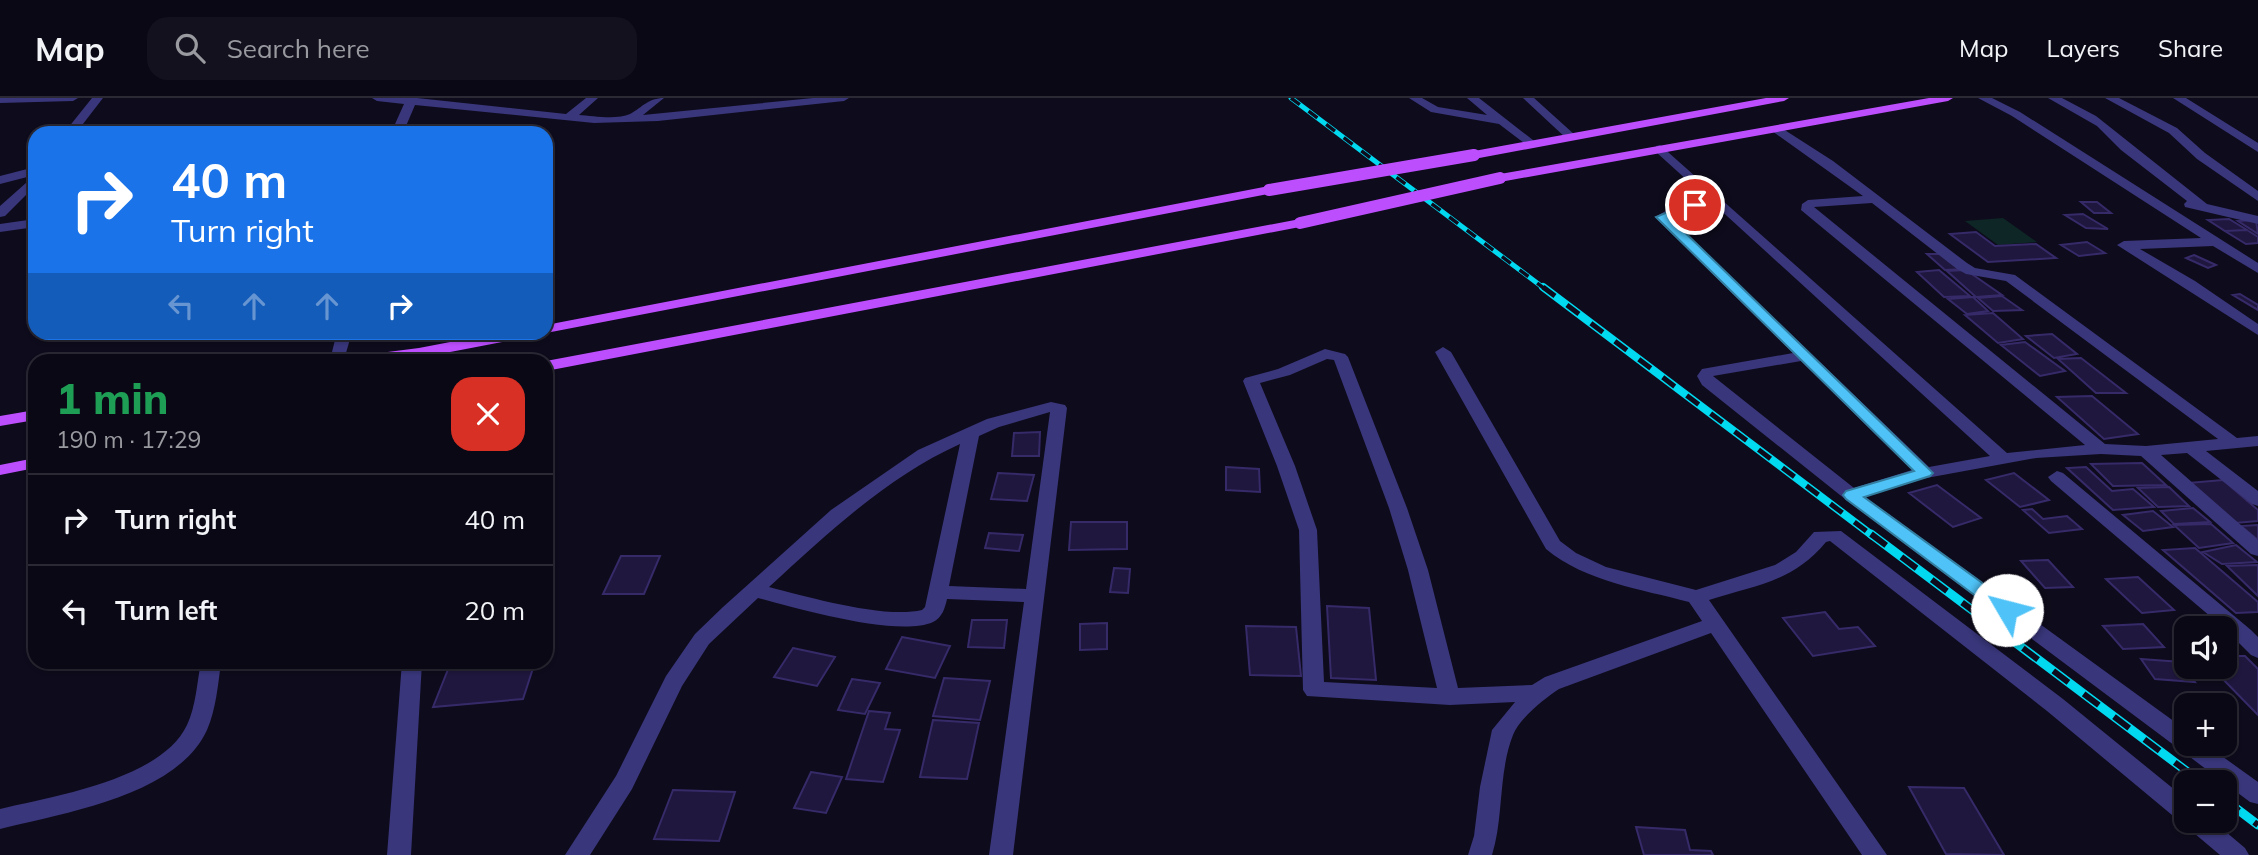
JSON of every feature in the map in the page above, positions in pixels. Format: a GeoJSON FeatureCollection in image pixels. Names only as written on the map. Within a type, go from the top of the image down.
{"type":"FeatureCollection","features":[{"type":"Feature","properties":{"kind":"main road"},"geometry":{"type":"LineString","coordinates":[[553,328],[1269,190],[1784,98]]}},
{"type":"Feature","properties":{"kind":"main road"},"geometry":{"type":"LineString","coordinates":[[553,365],[1300,223],[1500,178],[1948,98]]}},
{"type":"Feature","properties":{"kind":"main road"},"geometry":{"type":"LineString","coordinates":[[431,354],[493,340]]}},
{"type":"Feature","properties":{"kind":"main road"},"geometry":{"type":"LineString","coordinates":[[0,421],[28,416]]}},
{"type":"Feature","properties":{"kind":"main road"},"geometry":{"type":"LineString","coordinates":[[0,470],[28,464]]}},
{"type":"Feature","properties":{"kind":"street"},"geometry":{"type":"LineString","coordinates":[[0,100],[73,98]]}},
{"type":"Feature","properties":{"kind":"street"},"geometry":{"type":"LineString","coordinates":[[76,126],[98,98]]}},
{"type":"Feature","properties":{"kind":"street"},"geometry":{"type":"LineString","coordinates":[[377,98],[451,101],[503,111],[567,118],[630,119],[844,98]]}},
{"type":"Feature","properties":{"kind":"street"},"geometry":{"type":"LineString","coordinates":[[503,111],[522,98]]}},
{"type":"Feature","properties":{"kind":"street"},"geometry":{"type":"LineString","coordinates":[[567,118],[593,98]]}},
{"type":"Feature","properties":{"kind":"street"},"geometry":{"type":"LineString","coordinates":[[630,119],[659,98]]}},
{"type":"Feature","properties":{"kind":"street"},"geometry":{"type":"LineString","coordinates":[[711,113],[728,98]]}},
{"type":"Feature","properties":{"kind":"street"},"geometry":{"type":"LineString","coordinates":[[1414,98],[1435,110],[1502,121]]}},
{"type":"Feature","properties":{"kind":"street"},"geometry":{"type":"LineString","coordinates":[[1472,98],[1532,144]]}},
{"type":"Feature","properties":{"kind":"street"},"geometry":{"type":"LineString","coordinates":[[1528,98],[1571,137]]}},
{"type":"Feature","properties":{"kind":"street"},"geometry":{"type":"LineString","coordinates":[[1983,98],[2016,114],[2258,269]]}},
{"type":"Feature","properties":{"kind":"street"},"geometry":{"type":"LineString","coordinates":[[2053,98],[2098,120],[2118,136],[2124,147],[2202,206]]}},
{"type":"Feature","properties":{"kind":"street"},"geometry":{"type":"LineString","coordinates":[[2109,98],[2169,129],[2258,197]]}},
{"type":"Feature","properties":{"kind":"street"},"geometry":{"type":"LineString","coordinates":[[2178,98],[2258,148]]}},
{"type":"Feature","properties":{"kind":"street"},"geometry":{"type":"LineString","coordinates":[[400,126],[412,99]]}},
{"type":"Feature","properties":{"kind":"street"},"geometry":{"type":"LineString","coordinates":[[1776,129],[1970,271],[2010,278],[2232,442]]}},
{"type":"Feature","properties":{"kind":"street"},"geometry":{"type":"LineString","coordinates":[[1660,149],[2004,459]]}},
{"type":"Feature","properties":{"kind":"street"},"geometry":{"type":"LineString","coordinates":[[0,180],[28,173]]}},
{"type":"Feature","properties":{"kind":"street"},"geometry":{"type":"LineString","coordinates":[[0,213],[28,186]]}},
{"type":"Feature","properties":{"kind":"street"},"geometry":{"type":"LineString","coordinates":[[2146,196],[2258,220]]}},
{"type":"Feature","properties":{"kind":"street"},"geometry":{"type":"LineString","coordinates":[[1875,199],[1808,204],[1806,207],[2101,450]]}},
{"type":"Feature","properties":{"kind":"street"},"geometry":{"type":"LineString","coordinates":[[1718,202],[1683,207],[1662,217],[1925,473]]}},
{"type":"Feature","properties":{"kind":"street"},"geometry":{"type":"LineString","coordinates":[[0,228],[28,224]]}},
{"type":"Feature","properties":{"kind":"street"},"geometry":{"type":"LineString","coordinates":[[2217,242],[2124,245],[2190,284],[2258,331]]}},
{"type":"Feature","properties":{"kind":"street"},"geometry":{"type":"LineString","coordinates":[[1443,352],[1553,544],[1569,558],[1600,572],[1696,597],[1782,570],[1803,557],[1821,536],[1834,535],[2044,696],[2174,803]]}},
{"type":"Feature","properties":{"kind":"street"},"geometry":{"type":"LineString","coordinates":[[1450,696],[1418,570],[1398,508],[1339,356],[1325,354],[1284,372],[1251,382],[1286,466],[1308,530],[1314,690],[1450,696],[1536,693]]}},
{"type":"Feature","properties":{"kind":"street"},"geometry":{"type":"LineString","coordinates":[[1804,356],[1708,372],[1705,376],[1708,382],[1852,495],[2174,733]]}},
{"type":"Feature","properties":{"kind":"street"},"geometry":{"type":"LineString","coordinates":[[577,855],[624,782],[673,682],[702,639],[837,514],[923,454],[971,432],[1044,408],[1059,408],[1002,855]]}},
{"type":"Feature","properties":{"kind":"street"},"geometry":{"type":"LineString","coordinates":[[755,590],[835,611],[912,619],[928,616],[935,608],[939,592],[971,432]]}},
{"type":"Feature","properties":{"kind":"street"},"geometry":{"type":"LineString","coordinates":[[1852,495],[1925,473],[2036,453],[2146,451],[2258,441]]}},
{"type":"Feature","properties":{"kind":"street"},"geometry":{"type":"LineString","coordinates":[[2192,448],[2258,500]]}},
{"type":"Feature","properties":{"kind":"street"},"geometry":{"type":"LineString","coordinates":[[2146,451],[2258,550]]}},
{"type":"Feature","properties":{"kind":"street"},"geometry":{"type":"LineString","coordinates":[[2057,477],[2244,635],[2258,650]]}},
{"type":"Feature","properties":{"kind":"street"},"geometry":{"type":"LineString","coordinates":[[939,592],[1036,596]]}},
{"type":"Feature","properties":{"kind":"street"},"geometry":{"type":"LineString","coordinates":[[1696,597],[1875,855]]}},
{"type":"Feature","properties":{"kind":"street"},"geometry":{"type":"LineString","coordinates":[[1480,855],[1486,836],[1491,788],[1503,730],[1536,693],[1552,683],[1715,624]]}},
{"type":"Feature","properties":{"kind":"street"},"geometry":{"type":"LineString","coordinates":[[0,819],[134,782],[170,760],[196,731],[209,669]]}},
{"type":"Feature","properties":{"kind":"street"},"geometry":{"type":"LineString","coordinates":[[399,855],[412,669]]}},
{"type":"Feature","properties":{"kind":"street"},"geometry":{"type":"LineString","coordinates":[[2205,756],[2258,795]]}},
{"type":"Feature","properties":{"kind":"street"},"geometry":{"type":"LineString","coordinates":[[2210,833],[2237,855]]}},
{"type":"Feature","properties":{"kind":"green space"},"geometry":{"type":"Polygon","coordinates":[[[2003,218],[2037,242],[1998,245],[1965,221],[2003,218]]]}},
{"type":"Feature","properties":{"kind":"building"},"geometry":{"type":"Polygon","coordinates":[[[2081,202],[2097,202],[2111,213],[2094,213],[2081,202]]]}},
{"type":"Feature","properties":{"kind":"building"},"geometry":{"type":"Polygon","coordinates":[[[2083,214],[2108,229],[2086,228],[2065,215],[2083,214]]]}},
{"type":"Feature","properties":{"kind":"building"},"geometry":{"type":"Polygon","coordinates":[[[2229,219],[2247,230],[2225,231],[2208,220],[2229,219]]]}},
{"type":"Feature","properties":{"kind":"building"},"geometry":{"type":"Polygon","coordinates":[[[2256,220],[2258,234],[2238,221],[2256,220]]]}},
{"type":"Feature","properties":{"kind":"building"},"geometry":{"type":"Polygon","coordinates":[[[2247,230],[2258,237],[2258,243],[2246,244],[2225,231],[2247,230]]]}},
{"type":"Feature","properties":{"kind":"building"},"geometry":{"type":"Polygon","coordinates":[[[1976,232],[1995,246],[2036,244],[2056,258],[1988,262],[1950,234],[1976,232]]]}},
{"type":"Feature","properties":{"kind":"building"},"geometry":{"type":"Polygon","coordinates":[[[2087,242],[2105,253],[2079,256],[2061,245],[2087,242]]]}},
{"type":"Feature","properties":{"kind":"building"},"geometry":{"type":"Polygon","coordinates":[[[1927,254],[1945,254],[1966,269],[1945,270],[1927,254]]]}},
{"type":"Feature","properties":{"kind":"building"},"geometry":{"type":"Polygon","coordinates":[[[2194,255],[2216,265],[2208,268],[2186,258],[2194,255]]]}},
{"type":"Feature","properties":{"kind":"building"},"geometry":{"type":"Polygon","coordinates":[[[1939,270],[1970,296],[1944,297],[1917,272],[1939,270]]]}},
{"type":"Feature","properties":{"kind":"building"},"geometry":{"type":"Polygon","coordinates":[[[1966,270],[2002,295],[1976,297],[1947,271],[1966,270]]]}},
{"type":"Feature","properties":{"kind":"building"},"geometry":{"type":"Polygon","coordinates":[[[2240,294],[2258,305],[2258,310],[2233,295],[2240,294]]]}},
{"type":"Feature","properties":{"kind":"building"},"geometry":{"type":"Polygon","coordinates":[[[2002,296],[2022,310],[1993,311],[1978,298],[2002,296]]]}},
{"type":"Feature","properties":{"kind":"building"},"geometry":{"type":"Polygon","coordinates":[[[1973,297],[1988,311],[1967,314],[1948,299],[1973,297]]]}},
{"type":"Feature","properties":{"kind":"building"},"geometry":{"type":"Polygon","coordinates":[[[1993,313],[2023,339],[1998,343],[1965,315],[1993,313]]]}},
{"type":"Feature","properties":{"kind":"building"},"geometry":{"type":"Polygon","coordinates":[[[2052,334],[2077,354],[2054,358],[2026,336],[2052,334]]]}},
{"type":"Feature","properties":{"kind":"building"},"geometry":{"type":"Polygon","coordinates":[[[2025,342],[2065,371],[2040,376],[2001,345],[2025,342]]]}},
{"type":"Feature","properties":{"kind":"building"},"geometry":{"type":"Polygon","coordinates":[[[2081,358],[2126,393],[2096,393],[2058,359],[2081,358]]]}},
{"type":"Feature","properties":{"kind":"building"},"geometry":{"type":"Polygon","coordinates":[[[2092,396],[2138,434],[2104,439],[2057,397],[2092,396]]]}},
{"type":"Feature","properties":{"kind":"building"},"geometry":{"type":"Polygon","coordinates":[[[1040,432],[1039,456],[1012,456],[1014,433],[1040,432]]]}},
{"type":"Feature","properties":{"kind":"building"},"geometry":{"type":"Polygon","coordinates":[[[2142,463],[2166,485],[2113,486],[2091,464],[2142,463]]]}},
{"type":"Feature","properties":{"kind":"building"},"geometry":{"type":"Polygon","coordinates":[[[1226,467],[1259,469],[1260,492],[1226,490],[1226,467]]]}},
{"type":"Feature","properties":{"kind":"building"},"geometry":{"type":"Polygon","coordinates":[[[2086,467],[2112,491],[2133,489],[2154,507],[2113,510],[2067,468],[2086,467]]]}},
{"type":"Feature","properties":{"kind":"building"},"geometry":{"type":"Polygon","coordinates":[[[998,473],[1034,475],[1027,501],[991,499],[998,473]]]}},
{"type":"Feature","properties":{"kind":"building"},"geometry":{"type":"Polygon","coordinates":[[[2014,473],[2049,500],[2020,507],[1986,480],[2014,473]]]}},
{"type":"Feature","properties":{"kind":"building"},"geometry":{"type":"Polygon","coordinates":[[[2223,480],[2258,510],[2258,521],[2235,523],[2188,483],[2223,480]]]}},
{"type":"Feature","properties":{"kind":"building"},"geometry":{"type":"Polygon","coordinates":[[[1937,485],[1981,518],[1953,527],[1909,493],[1937,485]]]}},
{"type":"Feature","properties":{"kind":"building"},"geometry":{"type":"Polygon","coordinates":[[[2169,487],[2189,506],[2158,507],[2138,488],[2169,487]]]}},
{"type":"Feature","properties":{"kind":"building"},"geometry":{"type":"Polygon","coordinates":[[[2193,508],[2210,522],[2174,524],[2161,511],[2193,508]]]}},
{"type":"Feature","properties":{"kind":"building"},"geometry":{"type":"Polygon","coordinates":[[[2032,509],[2043,519],[2067,516],[2082,529],[2049,533],[2023,510],[2032,509]]]}},
{"type":"Feature","properties":{"kind":"building"},"geometry":{"type":"Polygon","coordinates":[[[2153,511],[2173,527],[2143,531],[2123,515],[2153,511]]]}},
{"type":"Feature","properties":{"kind":"building"},"geometry":{"type":"Polygon","coordinates":[[[1071,522],[1127,522],[1127,549],[1069,550],[1071,522]]]}},
{"type":"Feature","properties":{"kind":"building"},"geometry":{"type":"Polygon","coordinates":[[[2211,524],[2233,543],[2199,548],[2174,525],[2211,524]]]}},
{"type":"Feature","properties":{"kind":"building"},"geometry":{"type":"Polygon","coordinates":[[[2258,525],[2258,540],[2241,526],[2258,525]]]}},
{"type":"Feature","properties":{"kind":"building"},"geometry":{"type":"Polygon","coordinates":[[[989,533],[1023,535],[1019,551],[985,548],[989,533]]]}},
{"type":"Feature","properties":{"kind":"building"},"geometry":{"type":"Polygon","coordinates":[[[2236,545],[2257,562],[2222,564],[2203,552],[2236,545]]]}},
{"type":"Feature","properties":{"kind":"building"},"geometry":{"type":"Polygon","coordinates":[[[2195,548],[2258,602],[2258,612],[2236,613],[2163,550],[2195,548]]]}},
{"type":"Feature","properties":{"kind":"building"},"geometry":{"type":"Polygon","coordinates":[[[621,556],[660,556],[644,594],[603,594],[621,556]]]}},
{"type":"Feature","properties":{"kind":"building"},"geometry":{"type":"Polygon","coordinates":[[[2048,560],[2073,587],[2045,588],[2021,561],[2048,560]]]}},
{"type":"Feature","properties":{"kind":"building"},"geometry":{"type":"Polygon","coordinates":[[[2258,565],[2258,596],[2227,566],[2258,565]]]}},
{"type":"Feature","properties":{"kind":"building"},"geometry":{"type":"Polygon","coordinates":[[[1114,568],[1130,569],[1128,593],[1110,592],[1114,568]]]}},
{"type":"Feature","properties":{"kind":"building"},"geometry":{"type":"Polygon","coordinates":[[[2138,577],[2174,610],[2142,613],[2106,579],[2138,577]]]}},
{"type":"Feature","properties":{"kind":"building"},"geometry":{"type":"Polygon","coordinates":[[[1327,606],[1369,608],[1376,680],[1331,678],[1327,606]]]}},
{"type":"Feature","properties":{"kind":"building"},"geometry":{"type":"Polygon","coordinates":[[[1825,612],[1839,629],[1858,627],[1875,646],[1813,656],[1783,618],[1825,612]]]}},
{"type":"Feature","properties":{"kind":"building"},"geometry":{"type":"Polygon","coordinates":[[[972,620],[1007,620],[1004,648],[968,647],[972,620]]]}},
{"type":"Feature","properties":{"kind":"building"},"geometry":{"type":"Polygon","coordinates":[[[1107,623],[1107,649],[1080,650],[1080,624],[1107,623]]]}},
{"type":"Feature","properties":{"kind":"building"},"geometry":{"type":"Polygon","coordinates":[[[2143,624],[2164,647],[2123,649],[2103,626],[2143,624]]]}},
{"type":"Feature","properties":{"kind":"building"},"geometry":{"type":"Polygon","coordinates":[[[1246,626],[1296,627],[1301,676],[1250,675],[1246,626]]]}},
{"type":"Feature","properties":{"kind":"building"},"geometry":{"type":"Polygon","coordinates":[[[902,637],[950,646],[935,678],[886,669],[902,637]]]}},
{"type":"Feature","properties":{"kind":"building"},"geometry":{"type":"Polygon","coordinates":[[[793,648],[835,657],[817,686],[774,677],[793,648]]]}},
{"type":"Feature","properties":{"kind":"building"},"geometry":{"type":"Polygon","coordinates":[[[2237,656],[2245,656],[2258,669],[2258,715],[2223,679],[2237,679],[2237,656]]]}},
{"type":"Feature","properties":{"kind":"building"},"geometry":{"type":"Polygon","coordinates":[[[2141,659],[2174,661],[2174,679],[2193,679],[2195,682],[2155,679],[2141,659]]]}},
{"type":"Feature","properties":{"kind":"building"},"geometry":{"type":"Polygon","coordinates":[[[448,669],[533,669],[523,699],[433,707],[448,669]]]}},
{"type":"Feature","properties":{"kind":"building"},"geometry":{"type":"Polygon","coordinates":[[[944,678],[990,681],[980,720],[933,716],[944,678]]]}},
{"type":"Feature","properties":{"kind":"building"},"geometry":{"type":"Polygon","coordinates":[[[852,679],[880,683],[865,714],[838,710],[852,679]]]}},
{"type":"Feature","properties":{"kind":"building"},"geometry":{"type":"Polygon","coordinates":[[[869,711],[890,713],[885,729],[900,730],[883,782],[846,779],[869,711]]]}},
{"type":"Feature","properties":{"kind":"building"},"geometry":{"type":"Polygon","coordinates":[[[933,720],[979,723],[967,779],[920,777],[933,720]]]}},
{"type":"Feature","properties":{"kind":"building"},"geometry":{"type":"Polygon","coordinates":[[[811,772],[842,777],[826,813],[794,808],[811,772]]]}},
{"type":"Feature","properties":{"kind":"building"},"geometry":{"type":"Polygon","coordinates":[[[1909,787],[1964,788],[2004,855],[1946,854],[1909,787]]]}},
{"type":"Feature","properties":{"kind":"building"},"geometry":{"type":"Polygon","coordinates":[[[673,790],[735,792],[719,841],[654,839],[673,790]]]}},
{"type":"Feature","properties":{"kind":"building"},"geometry":{"type":"Polygon","coordinates":[[[1636,827],[1685,830],[1690,850],[1711,851],[1713,855],[1644,855],[1636,827]]]}},
{"type":"Feature","properties":{"kind":"railway"},"geometry":{"type":"LineString","coordinates":[[1291,98],[1545,289]]}},
{"type":"Feature","properties":{"kind":"railway"},"geometry":{"type":"LineString","coordinates":[[1543,287],[1873,536]]}},
{"type":"Feature","properties":{"kind":"railway"},"geometry":{"type":"LineString","coordinates":[[1871,534],[2185,770]]}},
{"type":"Feature","properties":{"kind":"railway"},"geometry":{"type":"LineString","coordinates":[[2237,809],[2258,825]]}},
{"type":"Feature","properties":{"kind":"route"},"geometry":{"type":"LineString","coordinates":[[1695,205],[1683,207],[1662,217],[1925,473],[1852,495],[2007,610]]}}]}
